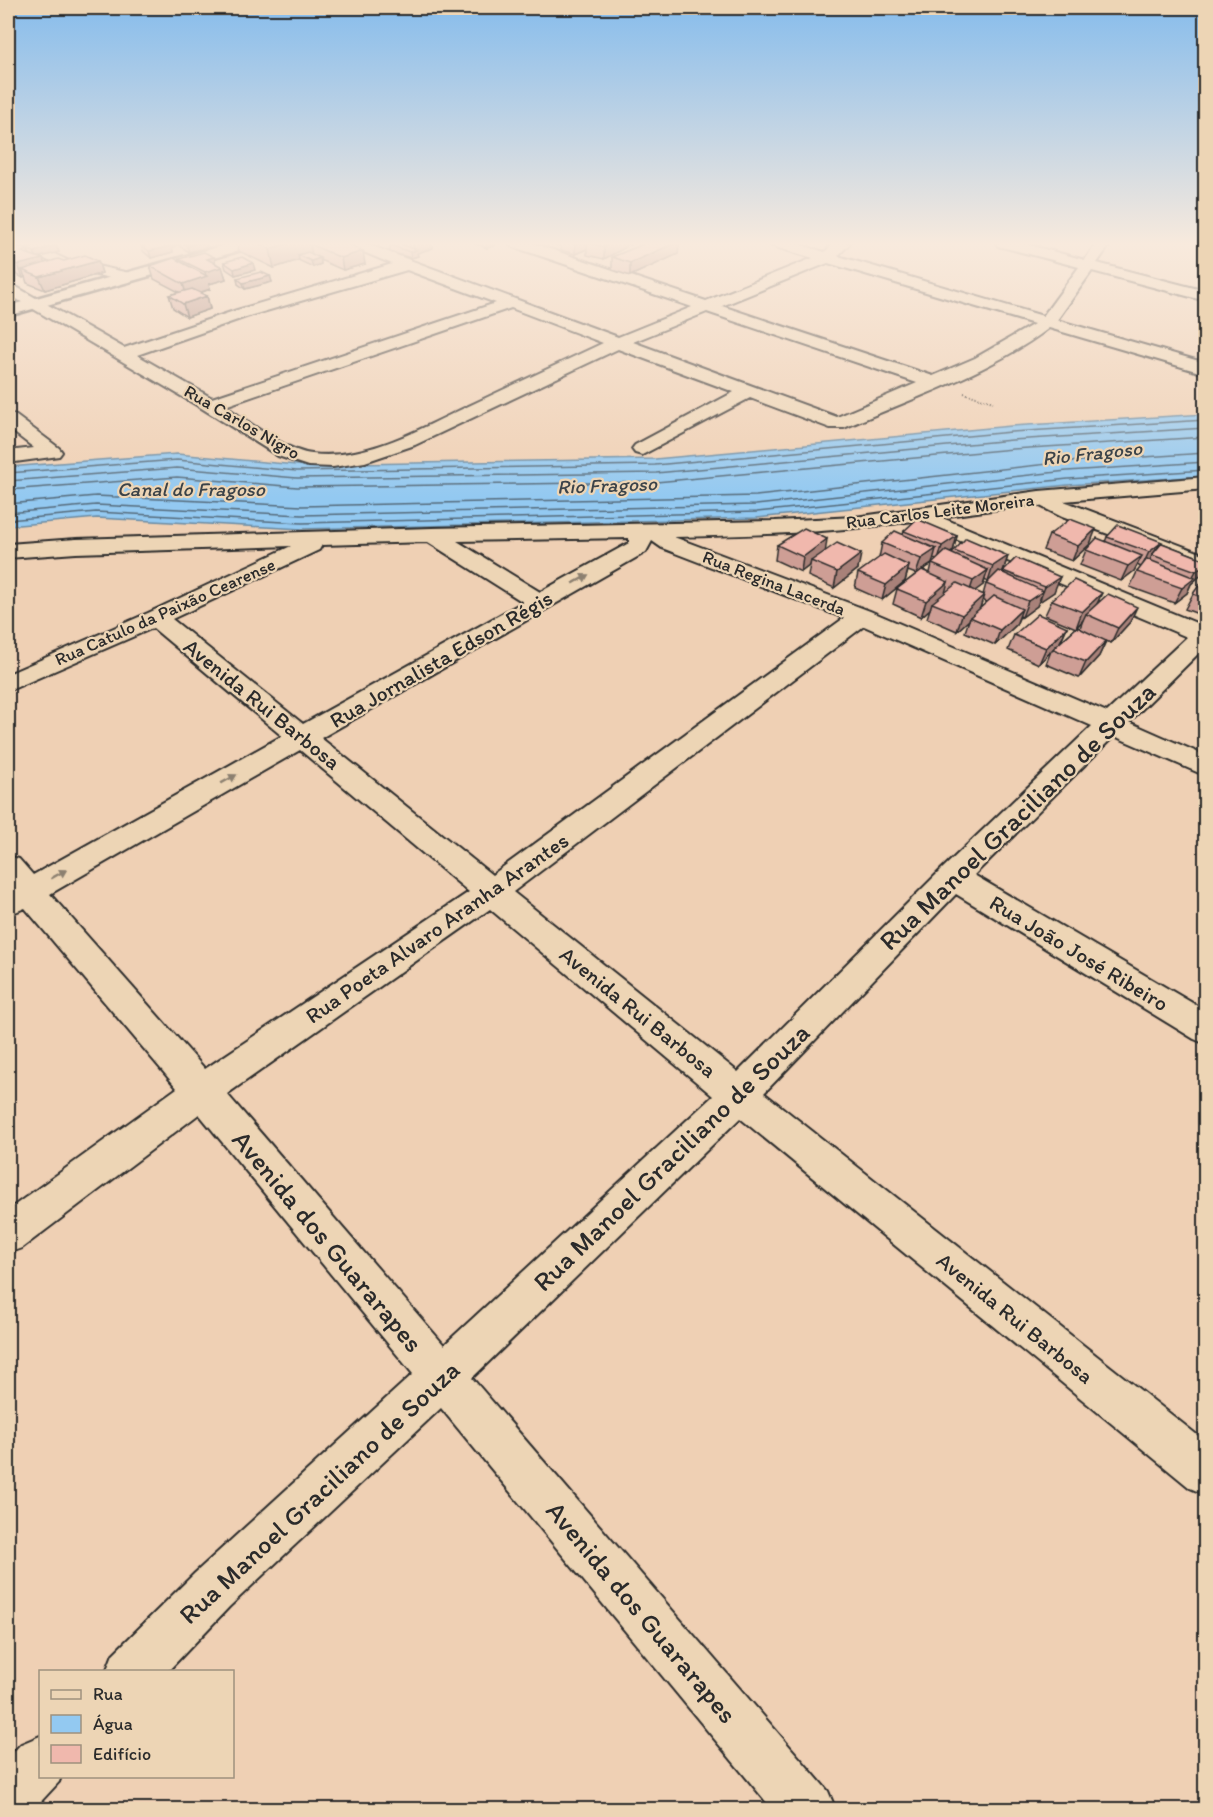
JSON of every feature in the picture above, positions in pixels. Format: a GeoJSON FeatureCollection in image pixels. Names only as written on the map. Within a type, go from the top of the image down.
{"type":"FeatureCollection","features":[{"type":"Feature","properties":{"kind":"street","name":"Rua Carlos Nigro"},"geometry":{"type":"LineString","coordinates":[[83,328],[285,452],[303,459],[322,461],[365,456],[408,441],[654,328]]}},
{"type":"Feature","properties":{"kind":"street"},"geometry":{"type":"LineString","coordinates":[[124,354],[201,328]]}},
{"type":"Feature","properties":{"kind":"street"},"geometry":{"type":"LineString","coordinates":[[210,405],[438,328]]}},
{"type":"Feature","properties":{"kind":"street"},"geometry":{"type":"LineString","coordinates":[[574,328],[837,423],[1002,351],[1038,328]]}},
{"type":"Feature","properties":{"kind":"street"},"geometry":{"type":"LineString","coordinates":[[767,328],[932,382]]}},
{"type":"Feature","properties":{"kind":"street"},"geometry":{"type":"LineString","coordinates":[[1063,328],[1206,369]]}},
{"type":"Feature","properties":{"kind":"street"},"geometry":{"type":"LineString","coordinates":[[642,449],[748,392]]}},
{"type":"Feature","properties":{"kind":"street"},"geometry":{"type":"LineString","coordinates":[[8,419],[52,452],[8,457]]}},
{"type":"Feature","properties":{"kind":"street"},"geometry":{"type":"LineString","coordinates":[[1039,497],[1206,483]]}},
{"type":"Feature","properties":{"kind":"street","name":"Rua Carlos Leite Moreira"},"geometry":{"type":"LineString","coordinates":[[663,530],[776,528],[855,523],[1039,497],[1070,512],[1206,563]]}},
{"type":"Feature","properties":{"kind":"street"},"geometry":{"type":"LineString","coordinates":[[913,513],[1204,635]]}},
{"type":"Feature","properties":{"kind":"street"},"geometry":{"type":"LineString","coordinates":[[8,551],[76,546],[663,530]]}},
{"type":"Feature","properties":{"kind":"street","name":"Rua Regina Lacerda"},"geometry":{"type":"LineString","coordinates":[[663,530],[662,538],[670,543],[862,616],[993,671],[1206,767]]}},
{"type":"Feature","properties":{"kind":"street","name":"Rua Jornalista Edson Régis"},"geometry":{"type":"LineString","coordinates":[[15,887],[302,738],[638,548],[642,540],[635,531]]}},
{"type":"Feature","properties":{"kind":"street"},"geometry":{"type":"LineString","coordinates":[[432,535],[540,602]]}},
{"type":"Feature","properties":{"kind":"street","name":"Rua Catulo da Paixão Cearense"},"geometry":{"type":"LineString","coordinates":[[8,683],[156,618],[322,539]]}},
{"type":"Feature","properties":{"kind":"street","name":"Rua Poeta Alvaro Aranha Arantes"},"geometry":{"type":"LineString","coordinates":[[8,1234],[202,1091],[492,892],[862,616]]}},
{"type":"Feature","properties":{"kind":"street","name":"Avenida Rui Barbosa"},"geometry":{"type":"LineString","coordinates":[[156,618],[739,1095],[1204,1466]]}},
{"type":"Feature","properties":{"kind":"street","name":"Rua Manoel Graciliano de Souza"},"geometry":{"type":"LineString","coordinates":[[132,1670],[212,1590],[442,1377],[739,1095],[953,877],[1204,635]]}},
{"type":"Feature","properties":{"kind":"street","name":"Rua João José Ribeiro"},"geometry":{"type":"LineString","coordinates":[[953,877],[1206,1029]]}},
{"type":"Feature","properties":{"kind":"street","name":"Avenida dos Guararapes"},"geometry":{"type":"LineString","coordinates":[[15,887],[202,1091],[809,1809]]}},
{"type":"Feature","properties":{"kind":"street"},"geometry":{"type":"LineString","coordinates":[[8,1797],[39,1764]]}},
{"type":"Feature","properties":{"kind":"water","name":"Canal do Fragoso"},"geometry":{"type":"Polygon","coordinates":[[[1206,414],[1205,476],[1068,485],[757,518],[302,529],[97,518],[8,526],[8,467],[177,454],[297,465],[655,459],[1011,426],[1206,414]]]}},
{"type":"Feature","properties":{"kind":"building"},"geometry":{"type":"Polygon","coordinates":[[[917,519],[957,536],[942,546],[904,531],[917,519]]]}},
{"type":"Feature","properties":{"kind":"building"},"geometry":{"type":"Polygon","coordinates":[[[1070,519],[1096,529],[1078,546],[1049,535],[1070,519]]]}},
{"type":"Feature","properties":{"kind":"building"},"geometry":{"type":"Polygon","coordinates":[[[1118,525],[1162,542],[1149,552],[1107,537],[1118,525]]]}},
{"type":"Feature","properties":{"kind":"building"},"geometry":{"type":"Polygon","coordinates":[[[804,528],[827,539],[803,557],[777,545],[804,528]]]}},
{"type":"Feature","properties":{"kind":"building"},"geometry":{"type":"Polygon","coordinates":[[[895,531],[936,549],[921,559],[882,543],[895,531]]]}},
{"type":"Feature","properties":{"kind":"building"},"geometry":{"type":"Polygon","coordinates":[[[966,538],[1008,556],[993,566],[954,551],[966,538]]]}},
{"type":"Feature","properties":{"kind":"building"},"geometry":{"type":"Polygon","coordinates":[[[1097,538],[1142,556],[1128,566],[1086,550],[1097,538]]]}},
{"type":"Feature","properties":{"kind":"building"},"geometry":{"type":"Polygon","coordinates":[[[837,543],[861,554],[837,572],[811,561],[837,543]]]}},
{"type":"Feature","properties":{"kind":"building"},"geometry":{"type":"Polygon","coordinates":[[[1162,543],[1206,560],[1206,563],[1196,571],[1152,555],[1162,543]]]}},
{"type":"Feature","properties":{"kind":"building"},"geometry":{"type":"Polygon","coordinates":[[[946,551],[988,570],[973,581],[932,564],[946,551]]]}},
{"type":"Feature","properties":{"kind":"building"},"geometry":{"type":"Polygon","coordinates":[[[884,554],[909,566],[886,585],[858,573],[884,554]]]}},
{"type":"Feature","properties":{"kind":"building"},"geometry":{"type":"Polygon","coordinates":[[[1016,558],[1060,577],[1045,587],[1003,571],[1016,558]]]}},
{"type":"Feature","properties":{"kind":"building"},"geometry":{"type":"Polygon","coordinates":[[[1147,559],[1195,578],[1182,588],[1137,572],[1147,559]]]}},
{"type":"Feature","properties":{"kind":"building"},"geometry":{"type":"Polygon","coordinates":[[[922,570],[948,582],[926,601],[897,589],[922,570]]]}},
{"type":"Feature","properties":{"kind":"building"},"geometry":{"type":"Polygon","coordinates":[[[999,571],[1043,591],[1028,601],[986,584],[999,571]]]}},
{"type":"Feature","properties":{"kind":"building"},"geometry":{"type":"Polygon","coordinates":[[[1074,580],[1102,593],[1082,612],[1052,600],[1074,580]]]}},
{"type":"Feature","properties":{"kind":"building"},"geometry":{"type":"Polygon","coordinates":[[[1202,581],[1206,582],[1206,599],[1193,594],[1202,581]]]}},
{"type":"Feature","properties":{"kind":"building"},"geometry":{"type":"Polygon","coordinates":[[[957,583],[984,595],[962,615],[932,603],[957,583]]]}},
{"type":"Feature","properties":{"kind":"building"},"geometry":{"type":"Polygon","coordinates":[[[1108,594],[1137,607],[1118,628],[1086,614],[1108,594]]]}},
{"type":"Feature","properties":{"kind":"building"},"geometry":{"type":"Polygon","coordinates":[[[994,596],[1022,609],[1000,630],[970,617],[994,596]]]}},
{"type":"Feature","properties":{"kind":"building"},"geometry":{"type":"Polygon","coordinates":[[[1038,614],[1067,627],[1046,648],[1014,635],[1038,614]]]}},
{"type":"Feature","properties":{"kind":"building"},"geometry":{"type":"Polygon","coordinates":[[[1077,627],[1106,641],[1086,662],[1053,649],[1077,627]]]}},
{"type":"Feature","properties":{"kind":"water label","name":"Rio Fragoso"},"geometry":{"type":"Point","coordinates":[1092,453]}},
{"type":"Feature","properties":{"kind":"water label","name":"Rio Fragoso"},"geometry":{"type":"Point","coordinates":[607,485]}}]}
